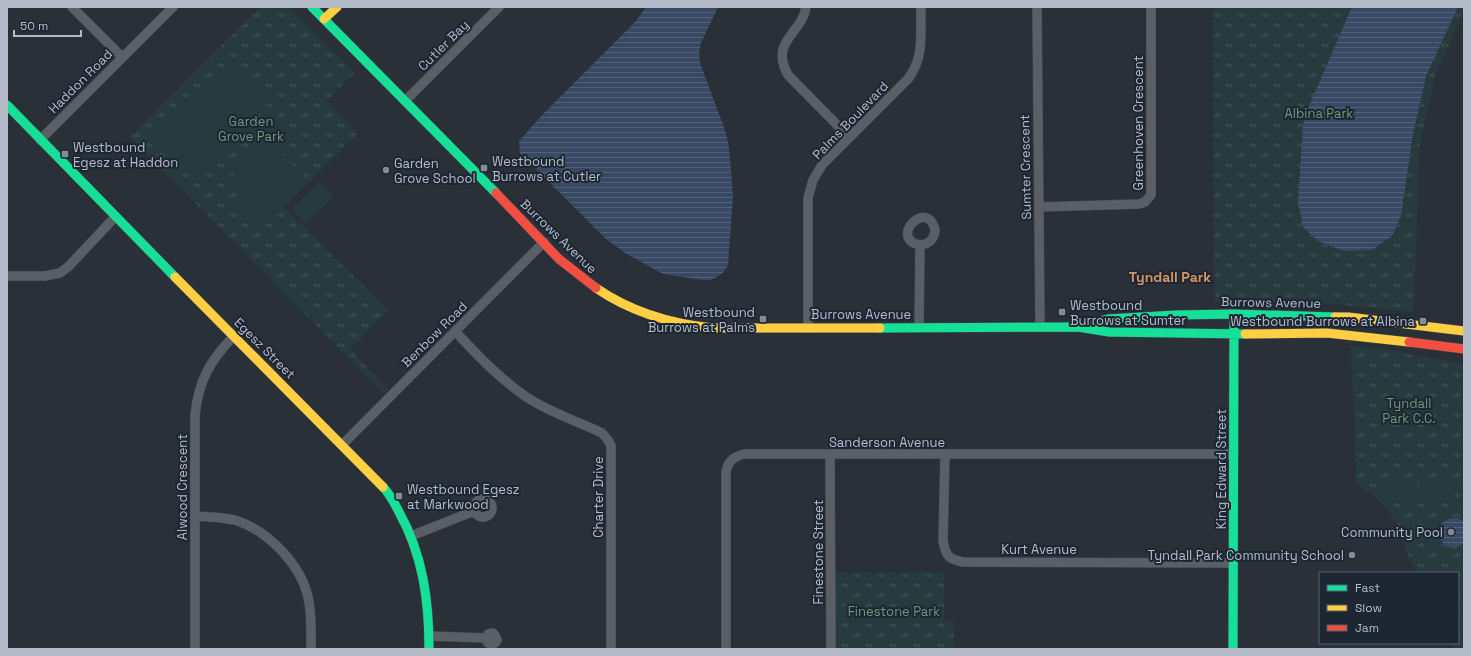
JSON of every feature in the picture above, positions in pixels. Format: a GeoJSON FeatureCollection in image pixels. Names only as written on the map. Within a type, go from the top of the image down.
{"type":"FeatureCollection","features":[{"type":"Feature","properties":{"kind":"street"},"geometry":{"type":"LineString","coordinates":[[72,7],[122,57]]}},
{"type":"Feature","properties":{"kind":"street","name":"Haddon Road"},"geometry":{"type":"LineString","coordinates":[[40,140],[173,7]]}},
{"type":"Feature","properties":{"kind":"street","name":"Burrows Avenue"},"geometry":{"type":"LineString","coordinates":[[312,7],[582,280],[601,292],[644,314],[671,322],[699,327],[808,328],[1040,326],[1078,327],[1109,332],[1234,334],[1327,333],[1372,337],[1464,349]]}},
{"type":"Feature","properties":{"kind":"street"},"geometry":{"type":"LineString","coordinates":[[324,19],[337,7]]}},
{"type":"Feature","properties":{"kind":"street","name":"Cutler Bay"},"geometry":{"type":"LineString","coordinates":[[406,101],[499,7]]}},
{"type":"Feature","properties":{"kind":"street"},"geometry":{"type":"LineString","coordinates":[[806,7],[802,18],[786,40],[783,47],[782,53],[784,68],[788,75],[849,137]]}},
{"type":"Feature","properties":{"kind":"street","name":"Palms Boulevard"},"geometry":{"type":"LineString","coordinates":[[808,328],[808,210],[809,193],[813,180],[822,165],[908,79],[913,72],[920,52],[921,7]]}},
{"type":"Feature","properties":{"kind":"street","name":"Sumter Crescent"},"geometry":{"type":"LineString","coordinates":[[1037,7],[1040,326]]}},
{"type":"Feature","properties":{"kind":"street","name":"Greenhoven Crescent"},"geometry":{"type":"LineString","coordinates":[[1038,207],[1139,204],[1145,202],[1151,195],[1151,7]]}},
{"type":"Feature","properties":{"kind":"street","name":"Egesz Street"},"geometry":{"type":"LineString","coordinates":[[7,105],[115,217],[386,490],[411,536],[421,566],[425,590],[429,649]]}},
{"type":"Feature","properties":{"kind":"street"},"geometry":{"type":"LineString","coordinates":[[7,276],[45,276],[60,273],[69,266],[115,217]]}},
{"type":"Feature","properties":{"kind":"street","name":"Benbow Road"},"geometry":{"type":"LineString","coordinates":[[342,445],[544,242]]}},
{"type":"Feature","properties":{"kind":"street"},"geometry":{"type":"LineString","coordinates":[[919,327],[920,245]]}},
{"type":"Feature","properties":{"kind":"street","name":"Burrows Avenue"},"geometry":{"type":"LineString","coordinates":[[1078,327],[1108,320],[1176,315],[1234,314],[1348,317],[1464,331]]}},
{"type":"Feature","properties":{"kind":"street","name":"King Edward Street"},"geometry":{"type":"LineString","coordinates":[[1233,649],[1234,314]]}},
{"type":"Feature","properties":{"kind":"street","name":"Charter Drive"},"geometry":{"type":"LineString","coordinates":[[455,331],[488,366],[526,397],[602,433],[611,446],[611,649]]}},
{"type":"Feature","properties":{"kind":"street","name":"Alwood Crescent"},"geometry":{"type":"LineString","coordinates":[[195,649],[196,402],[201,382],[208,368],[224,346],[234,336]]}},
{"type":"Feature","properties":{"kind":"street","name":"Sanderson Avenue"},"geometry":{"type":"LineString","coordinates":[[726,649],[726,472],[727,465],[737,456],[744,454],[1234,454]]}},
{"type":"Feature","properties":{"kind":"street","name":"Finestone Street"},"geometry":{"type":"LineString","coordinates":[[830,455],[831,649]]}},
{"type":"Feature","properties":{"kind":"street","name":"Kurt Avenue"},"geometry":{"type":"LineString","coordinates":[[945,455],[943,542],[945,553],[954,560],[963,562],[1233,563]]}},
{"type":"Feature","properties":{"kind":"street"},"geometry":{"type":"LineString","coordinates":[[411,536],[474,511]]}},
{"type":"Feature","properties":{"kind":"street"},"geometry":{"type":"LineString","coordinates":[[195,516],[238,521],[259,532],[273,542],[285,554],[296,568],[308,596],[310,610],[311,649]]}},
{"type":"Feature","properties":{"kind":"street"},"geometry":{"type":"LineString","coordinates":[[429,636],[486,638]]}},
{"type":"Feature","properties":{"kind":"green space","name":"Garden Grove Park"},"geometry":{"type":"Polygon","coordinates":[[[260,7],[288,7],[355,73],[326,101],[358,133],[284,207],[388,310],[350,349],[389,390],[384,394],[130,137],[260,7]]]}},
{"type":"Feature","properties":{"kind":"green space","name":"Albina Park"},"geometry":{"type":"Polygon","coordinates":[[[1213,7],[1464,7],[1464,11],[1435,75],[1419,149],[1414,312],[1313,302],[1215,301],[1213,7]]]}},
{"type":"Feature","properties":{"kind":"green space"},"geometry":{"type":"Polygon","coordinates":[[[234,58],[273,97],[194,176],[155,137],[234,58]]]}},
{"type":"Feature","properties":{"kind":"green space"},"geometry":{"type":"Polygon","coordinates":[[[262,134],[303,175],[303,183],[262,226],[252,217],[239,200],[233,180],[239,161],[262,134]]]}},
{"type":"Feature","properties":{"kind":"green space"},"geometry":{"type":"Polygon","coordinates":[[[319,182],[334,197],[305,224],[291,209],[319,182]]]}},
{"type":"Feature","properties":{"kind":"green space","name":"Tyndall Park C.C."},"geometry":{"type":"Polygon","coordinates":[[[1351,346],[1381,349],[1464,364],[1464,649],[1455,649],[1451,644],[1459,644],[1459,572],[1418,572],[1411,562],[1399,528],[1393,516],[1378,500],[1356,483],[1351,346]]]}},
{"type":"Feature","properties":{"kind":"green space"},"geometry":{"type":"Polygon","coordinates":[[[1380,477],[1414,477],[1414,497],[1380,497],[1380,477]]]}},
{"type":"Feature","properties":{"kind":"green space"},"geometry":{"type":"Polygon","coordinates":[[[1420,477],[1454,478],[1454,498],[1419,498],[1420,477]]]}},
{"type":"Feature","properties":{"kind":"green space"},"geometry":{"type":"Polygon","coordinates":[[[1460,567],[1464,567],[1464,646],[1460,646],[1460,567]]]}},
{"type":"Feature","properties":{"kind":"green space","name":"Finestone Park"},"geometry":{"type":"Polygon","coordinates":[[[944,572],[944,621],[954,621],[954,649],[834,649],[834,573],[944,572]]]}},
{"type":"Feature","properties":{"kind":"water"},"geometry":{"type":"Polygon","coordinates":[[[646,7],[718,7],[701,43],[699,53],[700,63],[725,130],[729,147],[733,196],[728,265],[722,274],[711,280],[663,274],[625,253],[606,239],[520,153],[519,141],[544,113],[636,21],[646,7]]]}},
{"type":"Feature","properties":{"kind":"water"},"geometry":{"type":"Polygon","coordinates":[[[1352,7],[1458,7],[1426,76],[1413,134],[1401,216],[1392,236],[1372,250],[1344,251],[1318,241],[1303,227],[1298,202],[1303,125],[1309,106],[1352,7]]]}},
{"type":"Feature","properties":{"kind":"water","name":"Community Pool"},"geometry":{"type":"Polygon","coordinates":[[[1458,518],[1464,522],[1464,543],[1457,547],[1450,547],[1445,544],[1440,539],[1439,533],[1440,527],[1444,521],[1458,518]]]}},
{"type":"Feature","properties":{"kind":"traffic: fast"},"geometry":{"type":"LineString","coordinates":[[312,7],[496,193]]}},
{"type":"Feature","properties":{"kind":"traffic: fast"},"geometry":{"type":"LineString","coordinates":[[7,105],[175,277]]}},
{"type":"Feature","properties":{"kind":"traffic: fast"},"geometry":{"type":"LineString","coordinates":[[1084,325],[1108,319],[1176,315],[1234,314],[1335,317]]}},
{"type":"Feature","properties":{"kind":"traffic: fast"},"geometry":{"type":"LineString","coordinates":[[1233,649],[1234,314]]}},
{"type":"Feature","properties":{"kind":"traffic: fast"},"geometry":{"type":"LineString","coordinates":[[880,328],[1078,327],[1109,332],[1245,334]]}},
{"type":"Feature","properties":{"kind":"traffic: fast"},"geometry":{"type":"LineString","coordinates":[[383,487],[392,499],[407,528],[419,562],[428,613],[429,649]]}},
{"type":"Feature","properties":{"kind":"traffic: slow"},"geometry":{"type":"LineString","coordinates":[[324,19],[337,7]]}},
{"type":"Feature","properties":{"kind":"traffic: slow"},"geometry":{"type":"LineString","coordinates":[[175,277],[383,487]]}},
{"type":"Feature","properties":{"kind":"traffic: slow"},"geometry":{"type":"LineString","coordinates":[[596,288],[623,304],[652,316],[697,326],[713,328],[880,328]]}},
{"type":"Feature","properties":{"kind":"traffic: slow"},"geometry":{"type":"LineString","coordinates":[[1335,317],[1348,317],[1464,331]]}},
{"type":"Feature","properties":{"kind":"traffic: slow"},"geometry":{"type":"LineString","coordinates":[[1245,334],[1327,333],[1409,342]]}},
{"type":"Feature","properties":{"kind":"traffic: jam"},"geometry":{"type":"LineString","coordinates":[[496,193],[559,259],[596,288]]}},
{"type":"Feature","properties":{"kind":"traffic: jam"},"geometry":{"type":"LineString","coordinates":[[1409,342],[1464,349]]}},
{"type":"Feature","properties":{"kind":"place","name":"Westbound Egesz at Haddon"},"geometry":{"type":"Point","coordinates":[65,154]}},
{"type":"Feature","properties":{"kind":"place","name":"Westbound Burrows at Cutler"},"geometry":{"type":"Point","coordinates":[484,168]}},
{"type":"Feature","properties":{"kind":"place","name":"Garden Grove School"},"geometry":{"type":"Point","coordinates":[386,170]}},
{"type":"Feature","properties":{"kind":"place","name":"Westbound Burrows at Sumter"},"geometry":{"type":"Point","coordinates":[1062,312]}},
{"type":"Feature","properties":{"kind":"place","name":"Westbound Burrows at Palms"},"geometry":{"type":"Point","coordinates":[763,319]}},
{"type":"Feature","properties":{"kind":"place","name":"Westbound Burrows at Albina"},"geometry":{"type":"Point","coordinates":[1423,321]}},
{"type":"Feature","properties":{"kind":"place","name":"Westbound Egesz at Markwood"},"geometry":{"type":"Point","coordinates":[399,496]}},
{"type":"Feature","properties":{"kind":"place","name":"Community Pool"},"geometry":{"type":"Point","coordinates":[1451,532]}},
{"type":"Feature","properties":{"kind":"place","name":"Tyndall Park Community School"},"geometry":{"type":"Point","coordinates":[1352,555]}},
{"type":"Feature","properties":{"kind":"district","name":"Tyndall Park"},"geometry":{"type":"Point","coordinates":[1170,277]}}]}
